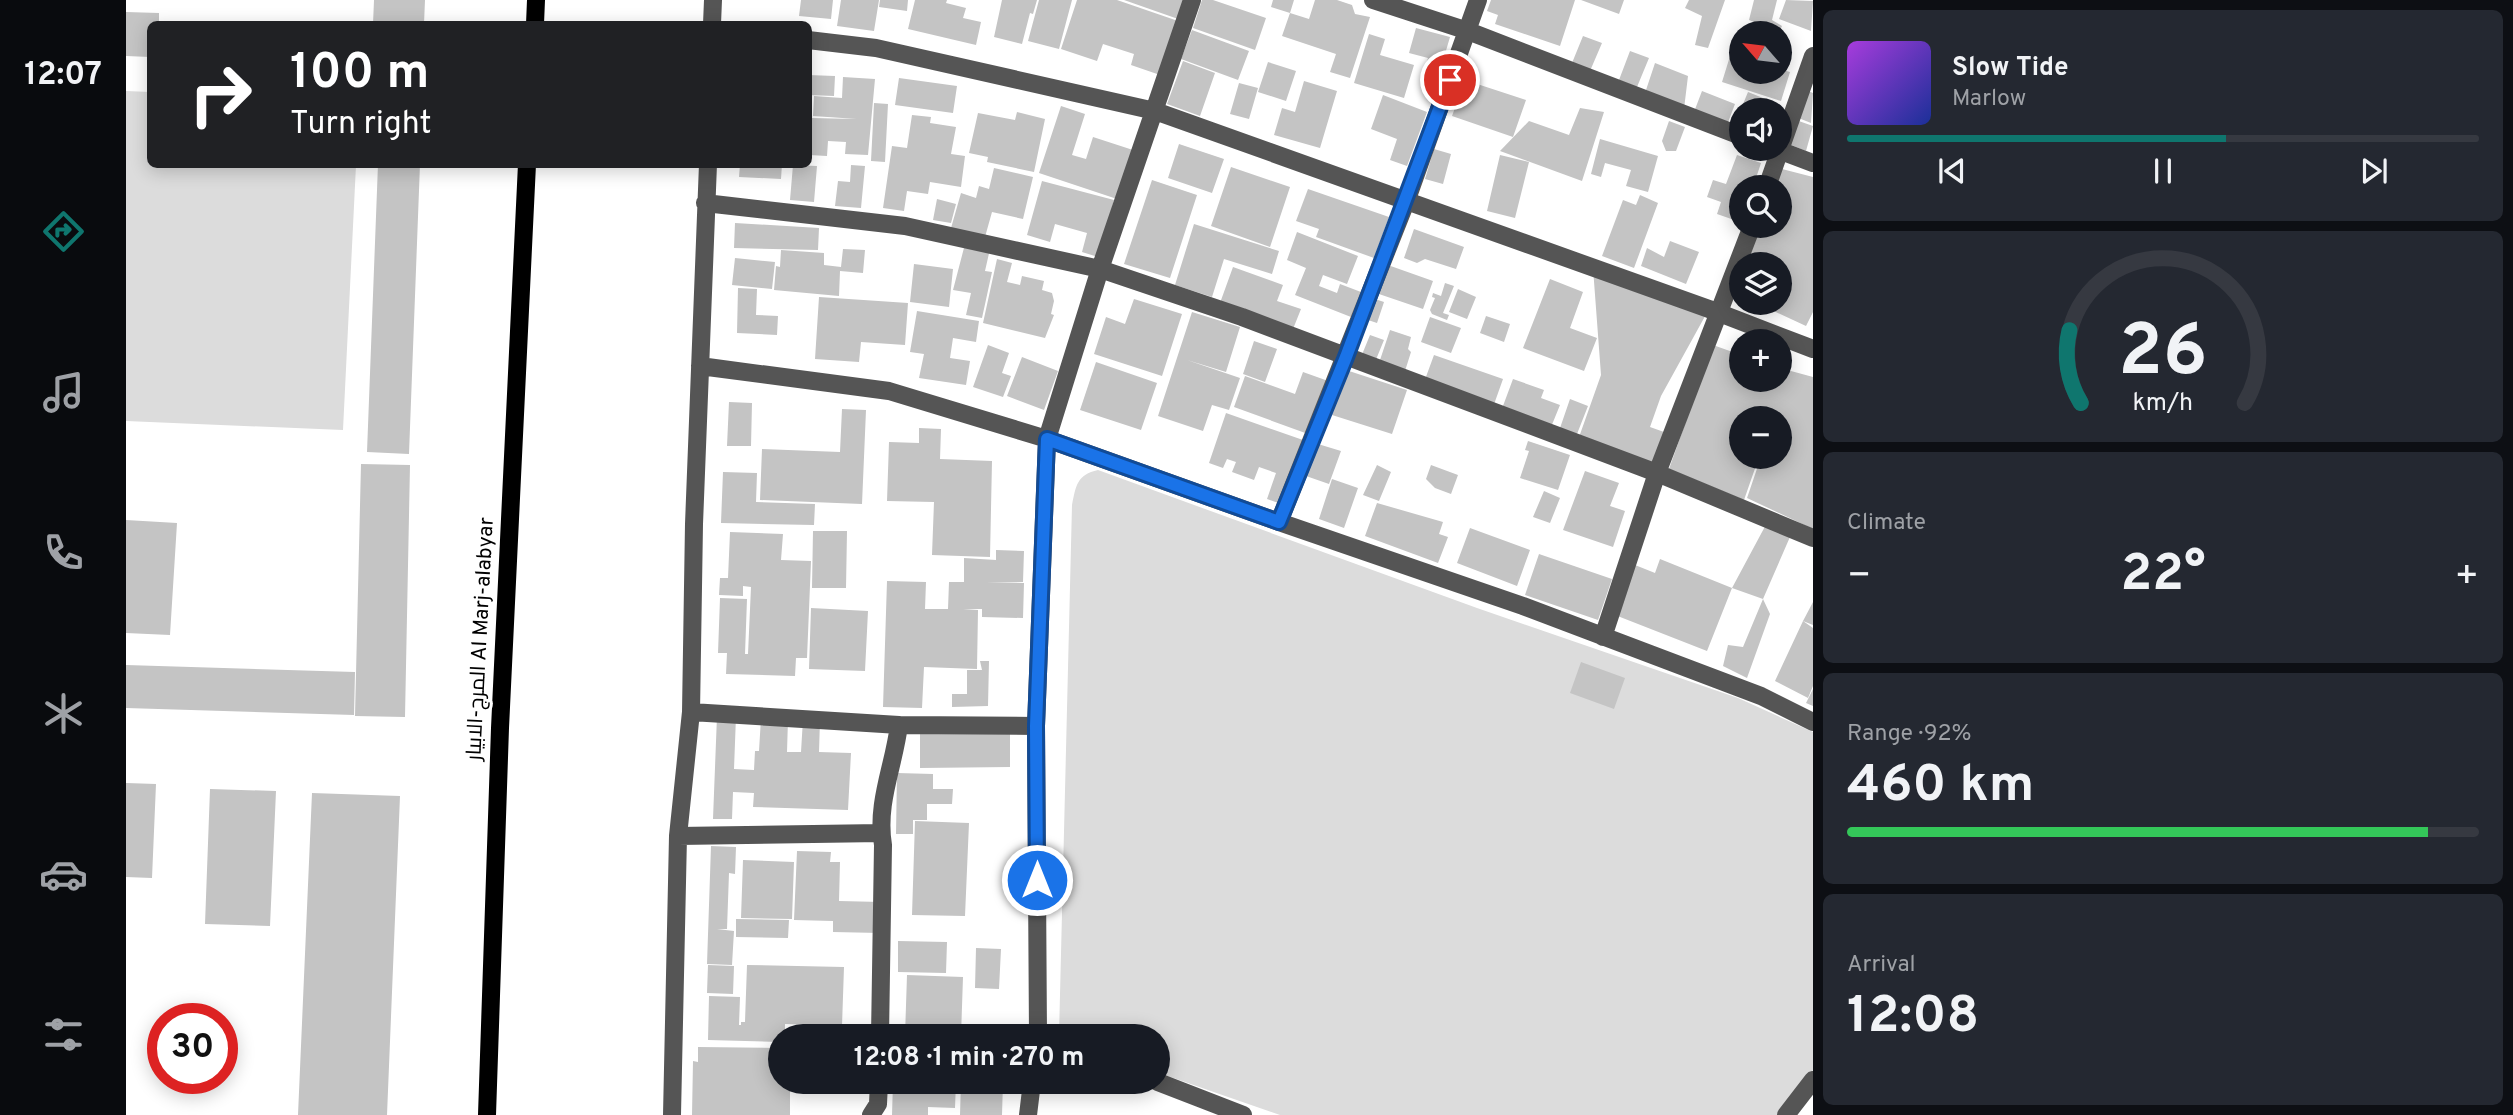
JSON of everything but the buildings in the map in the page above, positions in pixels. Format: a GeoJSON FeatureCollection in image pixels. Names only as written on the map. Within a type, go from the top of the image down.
{"type":"FeatureCollection","features":[{"type":"Feature","properties":{"kind":"main road"},"geometry":{"type":"LineString","coordinates":[[535,21],[537,0]]}},
{"type":"Feature","properties":{"kind":"main road","name":"المرج-الابيار Al Marj-alabyar"},"geometry":{"type":"LineString","coordinates":[[487,1115],[500,715],[527,168]]}},
{"type":"Feature","properties":{"kind":"street"},"geometry":{"type":"LineString","coordinates":[[712,21],[713,0]]}},
{"type":"Feature","properties":{"kind":"street"},"geometry":{"type":"LineString","coordinates":[[1040,1024],[1036,726],[1047,439],[1100,269],[1192,0]]}},
{"type":"Feature","properties":{"kind":"street"},"geometry":{"type":"LineString","coordinates":[[1373,0],[1468,31],[1729,130]]}},
{"type":"Feature","properties":{"kind":"street"},"geometry":{"type":"LineString","coordinates":[[1279,522],[1406,202],[1478,0]]}},
{"type":"Feature","properties":{"kind":"street"},"geometry":{"type":"LineString","coordinates":[[812,40],[876,48],[1154,111],[1720,313],[1813,349]]}},
{"type":"Feature","properties":{"kind":"street"},"geometry":{"type":"LineString","coordinates":[[1792,112],[1813,56]]}},
{"type":"Feature","properties":{"kind":"street"},"geometry":{"type":"LineString","coordinates":[[1792,155],[1813,163]]}},
{"type":"Feature","properties":{"kind":"street"},"geometry":{"type":"LineString","coordinates":[[672,1115],[678,836],[691,712],[694,524],[708,168]]}},
{"type":"Feature","properties":{"kind":"street"},"geometry":{"type":"LineString","coordinates":[[705,203],[905,226],[1100,269],[1241,317],[1657,473],[1813,538]]}},
{"type":"Feature","properties":{"kind":"street"},"geometry":{"type":"LineString","coordinates":[[1603,637],[1657,473],[1748,238]]}},
{"type":"Feature","properties":{"kind":"street"},"geometry":{"type":"LineString","coordinates":[[700,366],[889,391],[1047,439],[1523,606],[1761,696],[1813,722]]}},
{"type":"Feature","properties":{"kind":"street"},"geometry":{"type":"LineString","coordinates":[[691,712],[898,725],[1036,726]]}},
{"type":"Feature","properties":{"kind":"street"},"geometry":{"type":"LineString","coordinates":[[880,1024],[881,833],[884,791],[896,752],[898,725]]}},
{"type":"Feature","properties":{"kind":"street"},"geometry":{"type":"LineString","coordinates":[[678,836],[881,833]]}},
{"type":"Feature","properties":{"kind":"street"},"geometry":{"type":"LineString","coordinates":[[1786,1115],[1813,1080]]}},
{"type":"Feature","properties":{"kind":"street"},"geometry":{"type":"LineString","coordinates":[[1170,1087],[1243,1115]]}},
{"type":"Feature","properties":{"kind":"street"},"geometry":{"type":"LineString","coordinates":[[871,1115],[878,1104],[878,1094]]}},
{"type":"Feature","properties":{"kind":"street"},"geometry":{"type":"LineString","coordinates":[[1028,1115],[1031,1094]]}},
{"type":"Feature","properties":{"kind":"shaded area"},"geometry":{"type":"Polygon","coordinates":[[[126,91],[147,92],[147,168],[356,168],[343,430],[126,421],[126,91]]]}},
{"type":"Feature","properties":{"kind":"shaded area"},"geometry":{"type":"Polygon","coordinates":[[[1098,470],[1477,608],[1738,698],[1813,732],[1813,1070],[1779,1115],[1280,1115],[1170,1077],[1170,1024],[1059,1024],[1072,505],[1079,482],[1098,470]]]}},
{"type":"Feature","properties":{"kind":"route"},"geometry":{"type":"LineString","coordinates":[[1037,880],[1036,726],[1047,439],[1279,522],[1406,202],[1450,80]]}}]}
